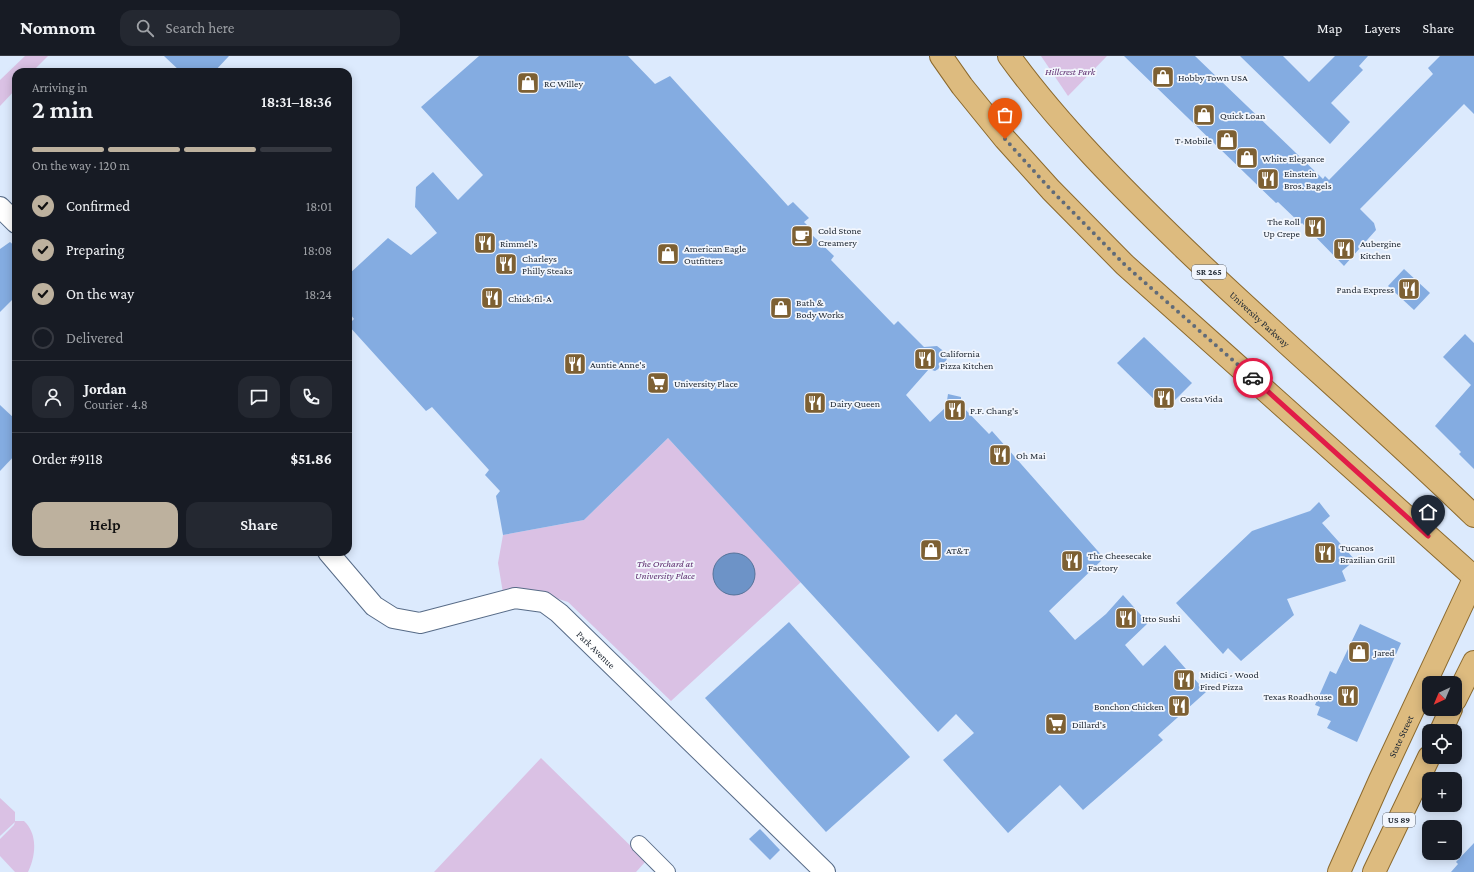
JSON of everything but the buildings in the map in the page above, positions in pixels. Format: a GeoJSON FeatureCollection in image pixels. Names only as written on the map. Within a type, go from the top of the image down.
{"type":"FeatureCollection","features":[{"type":"Feature","properties":{"kind":"main road"},"geometry":{"type":"LineString","coordinates":[[941,56],[962,86],[1005,139],[1051,190],[1125,265],[1474,578]]}},
{"type":"Feature","properties":{"kind":"main road","name":"University Parkway"},"geometry":{"type":"LineString","coordinates":[[1009,56],[1046,102],[1151,216],[1218,281],[1474,516]]}},
{"type":"Feature","properties":{"kind":"main road","name":"State Street"},"geometry":{"type":"LineString","coordinates":[[1339,872],[1383,773],[1474,578]]}},
{"type":"Feature","properties":{"kind":"main road"},"geometry":{"type":"LineString","coordinates":[[1462,686],[1474,662]]}},
{"type":"Feature","properties":{"kind":"main road","name":"US 89"},"geometry":{"type":"LineString","coordinates":[[1374,872],[1426,764]]}},
{"type":"Feature","properties":{"kind":"street"},"geometry":{"type":"LineString","coordinates":[[0,208],[12,219]]}},
{"type":"Feature","properties":{"kind":"street","name":"Park Avenue"},"geometry":{"type":"LineString","coordinates":[[331,556],[374,606],[393,618],[420,623],[515,598],[544,602],[559,613],[825,872]]}},
{"type":"Feature","properties":{"kind":"street"},"geometry":{"type":"LineString","coordinates":[[639,844],[658,869]]}},
{"type":"Feature","properties":{"kind":"green space"},"geometry":{"type":"Polygon","coordinates":[[[25,56],[48,56],[36,68],[12,68],[25,56]]]}},
{"type":"Feature","properties":{"kind":"green space","name":"Hillcrest Park"},"geometry":{"type":"Polygon","coordinates":[[[1041,56],[1107,56],[1068,96],[1041,56]]]}},
{"type":"Feature","properties":{"kind":"green space"},"geometry":{"type":"Polygon","coordinates":[[[12,68],[12,93],[0,106],[0,80],[12,68]]]}},
{"type":"Feature","properties":{"kind":"green space","name":"The Orchard at University Place"},"geometry":{"type":"Polygon","coordinates":[[[668,438],[801,582],[671,701],[568,602],[536,592],[503,593],[498,563],[503,535],[584,520],[668,438]]]}},
{"type":"Feature","properties":{"kind":"green space"},"geometry":{"type":"Polygon","coordinates":[[[541,758],[646,861],[636,872],[434,872],[541,758]]]}},
{"type":"Feature","properties":{"kind":"green space"},"geometry":{"type":"Polygon","coordinates":[[[0,798],[15,812],[15,821],[24,821],[32,832],[34,839],[34,852],[28,872],[15,872],[0,856],[0,839],[14,825],[15,822],[0,836],[0,798]]]}},
{"type":"Feature","properties":{"kind":"water"},"geometry":{"type":"Polygon","coordinates":[[[730,553],[738,553],[746,556],[752,562],[755,574],[752,586],[746,592],[738,595],[730,595],[722,592],[716,586],[713,578],[713,570],[716,562],[722,556],[730,553]]]}},
{"type":"Feature","properties":{"kind":"way so far"},"geometry":{"type":"LineString","coordinates":[[1005,139],[1051,190],[1125,265],[1253,378]]}},
{"type":"Feature","properties":{"kind":"place","name":"Hobby Town USA"},"geometry":{"type":"Point","coordinates":[1163,77]}},
{"type":"Feature","properties":{"kind":"place","name":"RC Willey"},"geometry":{"type":"Point","coordinates":[528,83]}},
{"type":"Feature","properties":{"kind":"place","name":"Quick Loan"},"geometry":{"type":"Point","coordinates":[1204,115]}},
{"type":"Feature","properties":{"kind":"place","name":"T-Mobile"},"geometry":{"type":"Point","coordinates":[1227,140]}},
{"type":"Feature","properties":{"kind":"place","name":"White Elegance"},"geometry":{"type":"Point","coordinates":[1247,158]}},
{"type":"Feature","properties":{"kind":"place","name":"Einstein Bros. Bagels"},"geometry":{"type":"Point","coordinates":[1268,179]}},
{"type":"Feature","properties":{"kind":"place","name":"The Roll Up Crepe"},"geometry":{"type":"Point","coordinates":[1315,227]}},
{"type":"Feature","properties":{"kind":"place","name":"Cold Stone Creamery"},"geometry":{"type":"Point","coordinates":[802,236]}},
{"type":"Feature","properties":{"kind":"place","name":"Rimmel's"},"geometry":{"type":"Point","coordinates":[485,243]}},
{"type":"Feature","properties":{"kind":"place","name":"Aubergine Kitchen"},"geometry":{"type":"Point","coordinates":[1344,249]}},
{"type":"Feature","properties":{"kind":"place","name":"American Eagle Outfitters"},"geometry":{"type":"Point","coordinates":[668,254]}},
{"type":"Feature","properties":{"kind":"place","name":"Charleys Philly Steaks"},"geometry":{"type":"Point","coordinates":[506,264]}},
{"type":"Feature","properties":{"kind":"place","name":"Panda Express"},"geometry":{"type":"Point","coordinates":[1409,289]}},
{"type":"Feature","properties":{"kind":"place","name":"Chick-fil-A"},"geometry":{"type":"Point","coordinates":[492,298]}},
{"type":"Feature","properties":{"kind":"place","name":"Bath & Body Works"},"geometry":{"type":"Point","coordinates":[781,308]}},
{"type":"Feature","properties":{"kind":"place","name":"California Pizza Kitchen"},"geometry":{"type":"Point","coordinates":[925,359]}},
{"type":"Feature","properties":{"kind":"place","name":"Auntie Anne's"},"geometry":{"type":"Point","coordinates":[575,364]}},
{"type":"Feature","properties":{"kind":"place","name":"University Place"},"geometry":{"type":"Point","coordinates":[658,383]}},
{"type":"Feature","properties":{"kind":"place","name":"Costa Vida"},"geometry":{"type":"Point","coordinates":[1164,398]}},
{"type":"Feature","properties":{"kind":"place","name":"Dairy Queen"},"geometry":{"type":"Point","coordinates":[815,403]}},
{"type":"Feature","properties":{"kind":"place","name":"P.F. Chang's"},"geometry":{"type":"Point","coordinates":[955,410]}},
{"type":"Feature","properties":{"kind":"place","name":"Oh Mai"},"geometry":{"type":"Point","coordinates":[1000,455]}},
{"type":"Feature","properties":{"kind":"place","name":"AT&T"},"geometry":{"type":"Point","coordinates":[931,550]}},
{"type":"Feature","properties":{"kind":"place","name":"Tucanos Brazilian Grill"},"geometry":{"type":"Point","coordinates":[1325,553]}},
{"type":"Feature","properties":{"kind":"place","name":"The Cheesecake Factory"},"geometry":{"type":"Point","coordinates":[1072,561]}},
{"type":"Feature","properties":{"kind":"place","name":"Itto Sushi"},"geometry":{"type":"Point","coordinates":[1126,618]}},
{"type":"Feature","properties":{"kind":"place","name":"Jared"},"geometry":{"type":"Point","coordinates":[1359,652]}},
{"type":"Feature","properties":{"kind":"place","name":"MidiCi - Wood Fired Pizza"},"geometry":{"type":"Point","coordinates":[1184,680]}},
{"type":"Feature","properties":{"kind":"place","name":"Texas Roadhouse"},"geometry":{"type":"Point","coordinates":[1348,696]}},
{"type":"Feature","properties":{"kind":"place","name":"Bonchon Chicken"},"geometry":{"type":"Point","coordinates":[1179,706]}},
{"type":"Feature","properties":{"kind":"place","name":"Dillard's"},"geometry":{"type":"Point","coordinates":[1056,724]}},
{"type":"Feature","properties":{"kind":"route"},"geometry":{"type":"LineString","coordinates":[[1253,378],[1428,536]]}}]}
